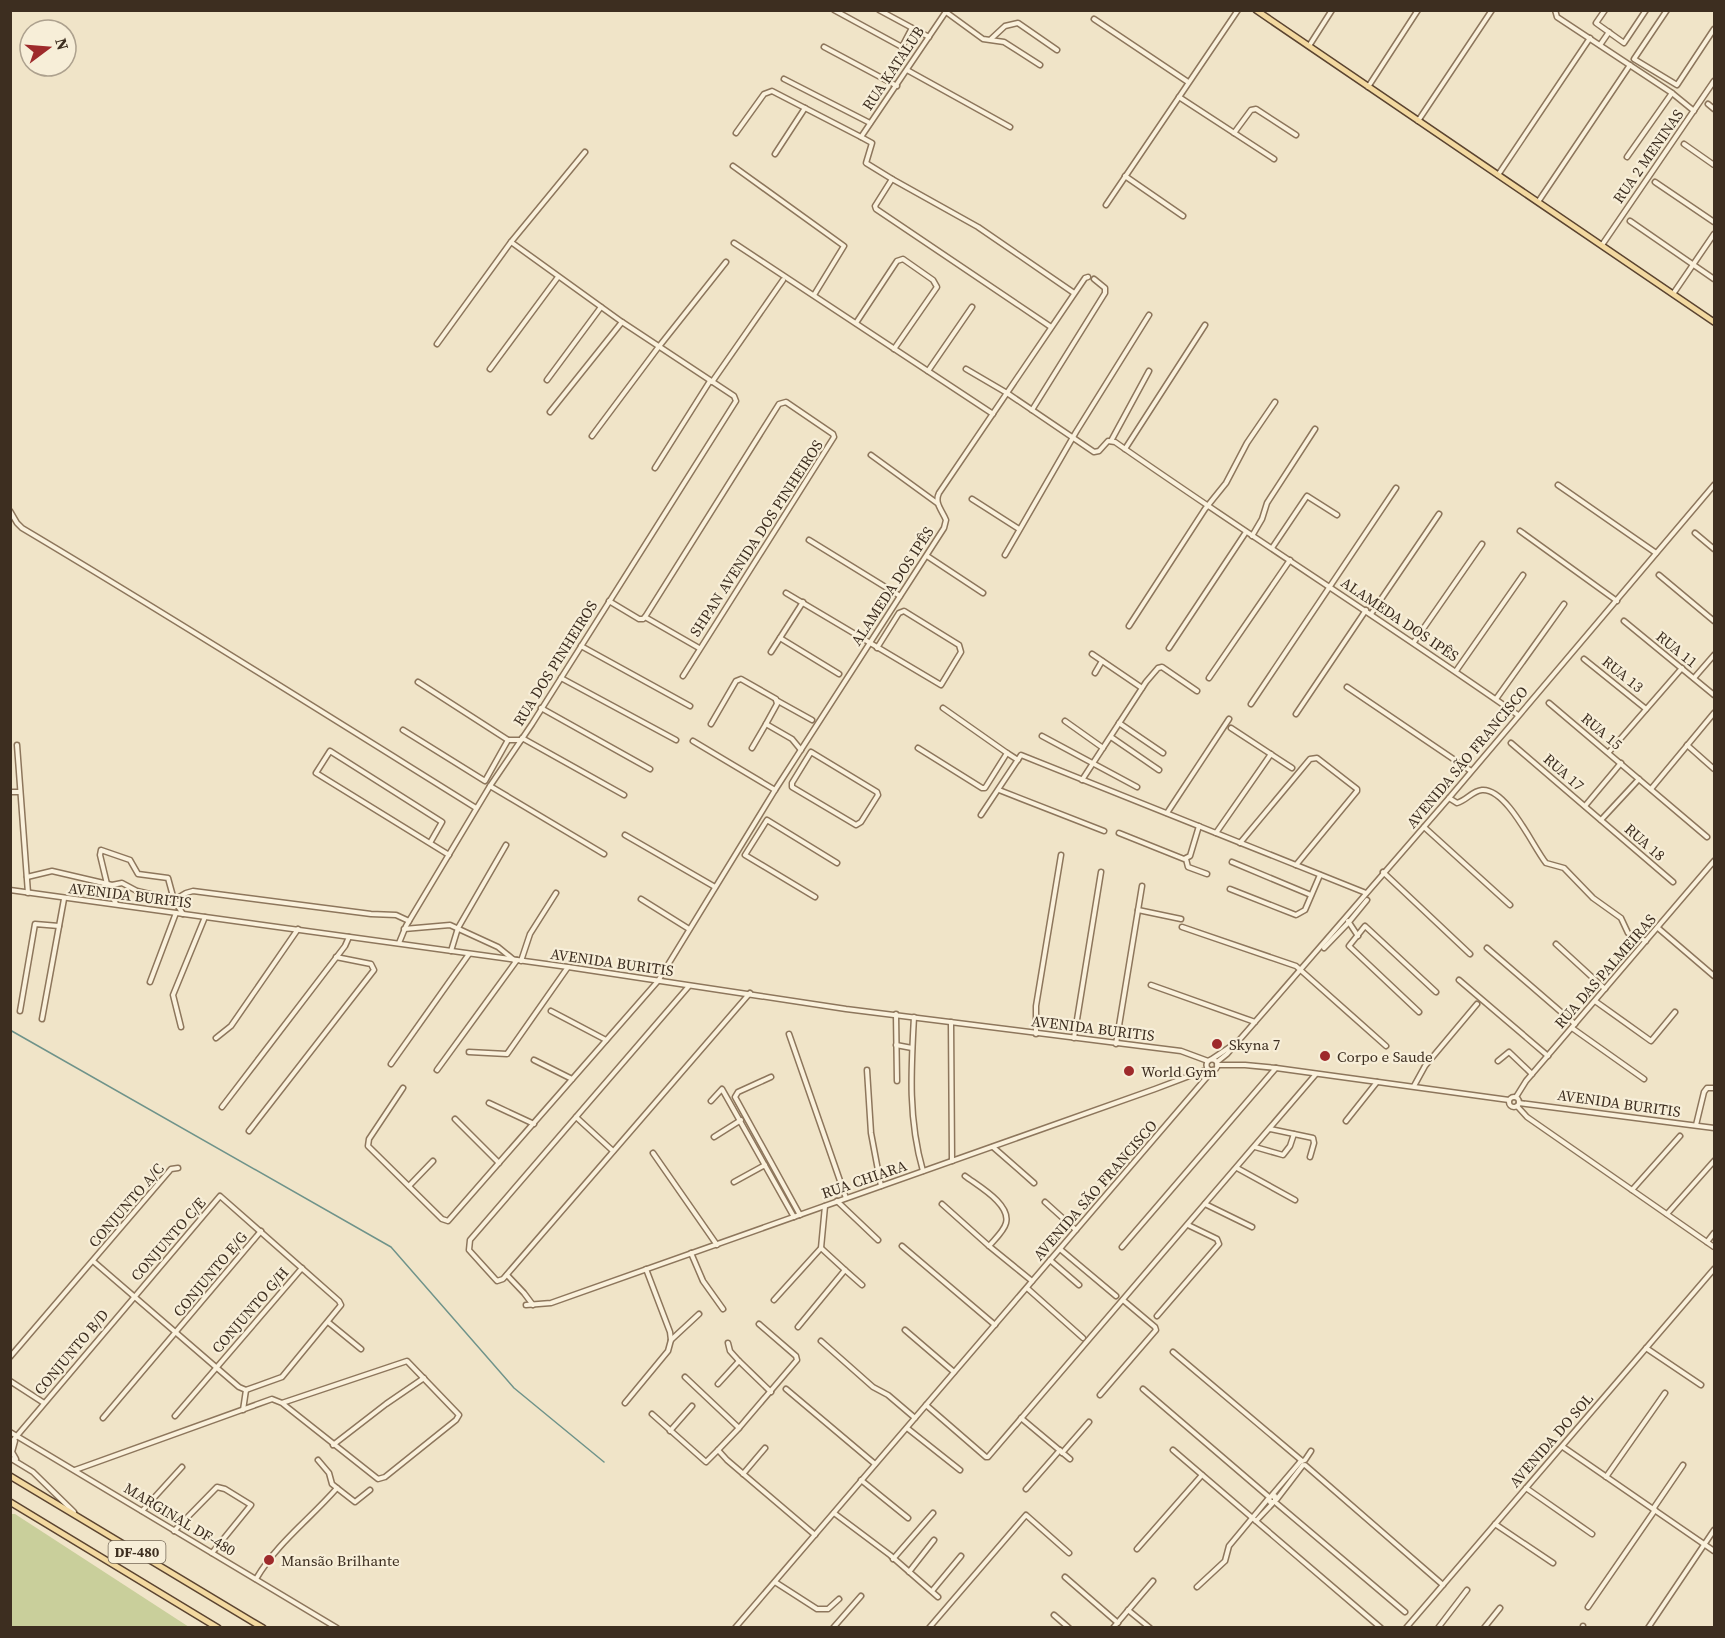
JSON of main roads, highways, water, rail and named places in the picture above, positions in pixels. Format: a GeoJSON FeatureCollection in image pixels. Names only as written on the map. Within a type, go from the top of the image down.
{"type":"FeatureCollection","features":[{"type":"Feature","properties":{"kind":"main road"},"geometry":{"type":"LineString","coordinates":[[1256,10],[1714,322]]}},
{"type":"Feature","properties":{"kind":"main road","name":"DF-480"},"geometry":{"type":"LineString","coordinates":[[10,1476],[263,1628]]}},
{"type":"Feature","properties":{"kind":"main road","name":"DF-480"},"geometry":{"type":"LineString","coordinates":[[12,1503],[218,1628]]}},
{"type":"Feature","properties":{"kind":"waterway"},"geometry":{"type":"LineString","coordinates":[[10,1030],[391,1247],[514,1388],[604,1462]]}},
{"type":"Feature","properties":{"kind":"place","name":"Skyna 7"},"geometry":{"type":"Point","coordinates":[1217,1044]}},
{"type":"Feature","properties":{"kind":"place","name":"Corpo e Saude"},"geometry":{"type":"Point","coordinates":[1325,1056]}},
{"type":"Feature","properties":{"kind":"place","name":"World Gym"},"geometry":{"type":"Point","coordinates":[1129,1071]}},
{"type":"Feature","properties":{"kind":"place","name":"Mansão Brilhante"},"geometry":{"type":"Point","coordinates":[269,1560]}}]}
